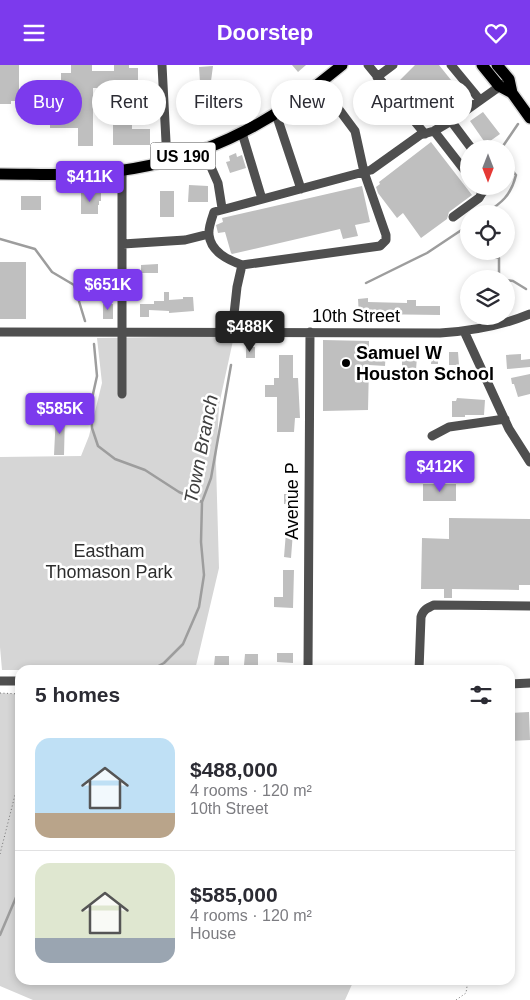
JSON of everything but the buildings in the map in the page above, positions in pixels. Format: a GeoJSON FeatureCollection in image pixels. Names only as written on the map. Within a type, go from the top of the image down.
{"type":"FeatureCollection","features":[{"type":"Feature","properties":{"kind":"main road","name":"US 190"},"geometry":{"type":"LineString","coordinates":[[325,80],[342,65]]}},
{"type":"Feature","properties":{"kind":"main road"},"geometry":{"type":"LineString","coordinates":[[482,65],[504,83],[530,118]]}},
{"type":"Feature","properties":{"kind":"main road"},"geometry":{"type":"LineString","coordinates":[[497,65],[504,83]]}},
{"type":"Feature","properties":{"kind":"main road","name":"US 190"},"geometry":{"type":"LineString","coordinates":[[0,174],[98,173],[167,161],[242,133],[271,117]]}},
{"type":"Feature","properties":{"kind":"street"},"geometry":{"type":"LineString","coordinates":[[162,65],[167,161]]}},
{"type":"Feature","properties":{"kind":"street"},"geometry":{"type":"LineString","coordinates":[[368,65],[425,134]]}},
{"type":"Feature","properties":{"kind":"street"},"geometry":{"type":"LineString","coordinates":[[377,77],[393,65]]}},
{"type":"Feature","properties":{"kind":"street"},"geometry":{"type":"LineString","coordinates":[[451,65],[480,100]]}},
{"type":"Feature","properties":{"kind":"street"},"geometry":{"type":"LineString","coordinates":[[472,106],[504,83]]}},
{"type":"Feature","properties":{"kind":"street"},"geometry":{"type":"LineString","coordinates":[[343,115],[355,131],[364,172],[386,235],[386,240],[380,246],[242,265],[225,259],[212,244],[209,233],[214,211],[357,175],[364,172],[371,170],[425,134],[444,125]]}},
{"type":"Feature","properties":{"kind":"street"},"geometry":{"type":"LineString","coordinates":[[280,125],[301,189]]}},
{"type":"Feature","properties":{"kind":"street"},"geometry":{"type":"LineString","coordinates":[[454,125],[465,140]]}},
{"type":"Feature","properties":{"kind":"street"},"geometry":{"type":"LineString","coordinates":[[434,131],[460,164]]}},
{"type":"Feature","properties":{"kind":"street"},"geometry":{"type":"LineString","coordinates":[[242,133],[262,199]]}},
{"type":"Feature","properties":{"kind":"street"},"geometry":{"type":"LineString","coordinates":[[203,149],[218,183],[222,208]]}},
{"type":"Feature","properties":{"kind":"street"},"geometry":{"type":"LineString","coordinates":[[122,170],[122,394]]}},
{"type":"Feature","properties":{"kind":"street"},"geometry":{"type":"LineString","coordinates":[[453,217],[479,198],[480,195]]}},
{"type":"Feature","properties":{"kind":"street"},"geometry":{"type":"LineString","coordinates":[[123,244],[185,241],[209,233]]}},
{"type":"Feature","properties":{"kind":"street"},"geometry":{"type":"LineString","coordinates":[[232,332],[237,287],[242,265]]}},
{"type":"Feature","properties":{"kind":"street","name":"10th Street"},"geometry":{"type":"LineString","coordinates":[[0,332],[440,333],[464,331],[514,321],[530,314]]}},
{"type":"Feature","properties":{"kind":"street"},"geometry":{"type":"LineString","coordinates":[[464,331],[505,419],[530,462]]}},
{"type":"Feature","properties":{"kind":"street","name":"Avenue P"},"geometry":{"type":"LineString","coordinates":[[308,665],[310,332]]}},
{"type":"Feature","properties":{"kind":"street"},"geometry":{"type":"LineString","coordinates":[[432,436],[449,427],[505,419]]}},
{"type":"Feature","properties":{"kind":"street"},"geometry":{"type":"LineString","coordinates":[[419,665],[421,617],[428,608],[434,605],[530,606]]}},
{"type":"Feature","properties":{"kind":"street"},"geometry":{"type":"LineString","coordinates":[[0,681],[15,681]]}},
{"type":"Feature","properties":{"kind":"street"},"geometry":{"type":"LineString","coordinates":[[515,684],[530,683]]}},
{"type":"Feature","properties":{"kind":"path"},"geometry":{"type":"LineString","coordinates":[[0,693],[15,694]]}},
{"type":"Feature","properties":{"kind":"path"},"geometry":{"type":"LineString","coordinates":[[0,854],[15,795]]}},
{"type":"Feature","properties":{"kind":"path"},"geometry":{"type":"LineString","coordinates":[[456,1000],[466,993],[467,985]]}},
{"type":"Feature","properties":{"kind":"green space","name":"Eastham Thomason Park"},"geometry":{"type":"Polygon","coordinates":[[[234,336],[219,405],[216,463],[219,568],[196,665],[15,665],[15,670],[2,670],[0,647],[0,457],[81,456],[89,436],[102,383],[97,338],[234,336]]]}},
{"type":"Feature","properties":{"kind":"green space"},"geometry":{"type":"Polygon","coordinates":[[[0,693],[15,694],[15,985],[352,985],[345,1000],[33,1000],[0,986],[0,693]]]}},
{"type":"Feature","properties":{"kind":"waterway","name":"Town Branch"},"geometry":{"type":"LineString","coordinates":[[507,140],[518,124]]}},
{"type":"Feature","properties":{"kind":"waterway","name":"Town Branch"},"geometry":{"type":"LineString","coordinates":[[515,174],[515,178]]}},
{"type":"Feature","properties":{"kind":"waterway","name":"Town Branch"},"geometry":{"type":"LineString","coordinates":[[497,205],[507,195]]}},
{"type":"Feature","properties":{"kind":"waterway","name":"Town Branch"},"geometry":{"type":"LineString","coordinates":[[366,283],[427,253],[460,231]]}},
{"type":"Feature","properties":{"kind":"waterway"},"geometry":{"type":"LineString","coordinates":[[0,239],[35,249],[52,272],[74,285],[85,321]]}},
{"type":"Feature","properties":{"kind":"waterway"},"geometry":{"type":"LineString","coordinates":[[499,260],[499,270]]}},
{"type":"Feature","properties":{"kind":"waterway"},"geometry":{"type":"LineString","coordinates":[[515,282],[526,289]]}},
{"type":"Feature","properties":{"kind":"waterway"},"geometry":{"type":"LineString","coordinates":[[94,344],[97,376],[91,403],[92,428],[98,446],[115,459],[145,470],[179,492],[202,502]]}},
{"type":"Feature","properties":{"kind":"waterway","name":"Town Branch"},"geometry":{"type":"LineString","coordinates":[[160,665],[183,644],[199,607],[204,575],[201,542],[202,502],[211,478],[231,365]]}},
{"type":"Feature","properties":{"kind":"waterway","name":"Town Branch"},"geometry":{"type":"LineString","coordinates":[[0,935],[15,900]]}},
{"type":"Feature","properties":{"kind":"place","name":"Samuel W Houston School"},"geometry":{"type":"Point","coordinates":[346,363]}}]}
